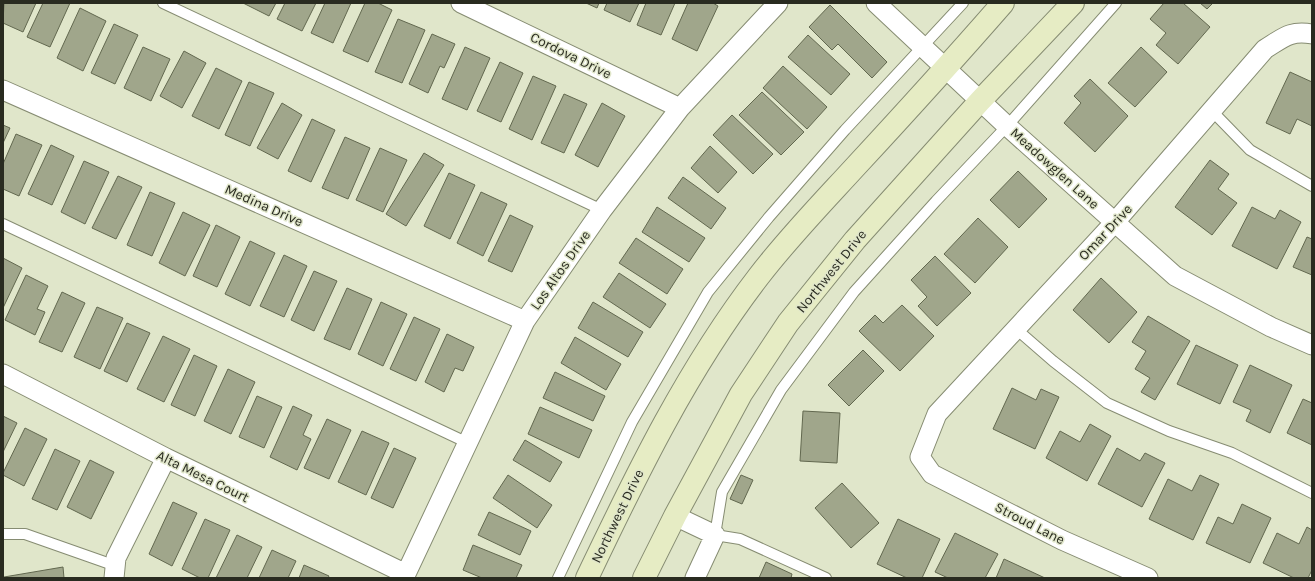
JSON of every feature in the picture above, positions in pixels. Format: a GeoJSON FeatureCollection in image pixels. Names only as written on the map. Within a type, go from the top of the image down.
{"type":"FeatureCollection","features":[{"type":"Feature","properties":{"kind":"main road","name":"Northwest Drive"},"geometry":{"type":"LineString","coordinates":[[587,578],[637,474],[675,405],[718,334],[759,276],[794,234],[946,68],[1003,3]]}},
{"type":"Feature","properties":{"kind":"main road","name":"Northwest Drive"},"geometry":{"type":"LineString","coordinates":[[644,578],[675,516],[741,394],[788,323],[855,240],[980,101],[1073,3]]}},
{"type":"Feature","properties":{"kind":"street","name":"Cordova Drive"},"geometry":{"type":"LineString","coordinates":[[461,3],[680,108]]}},
{"type":"Feature","properties":{"kind":"street","name":"Meadowglen Lane"},"geometry":{"type":"LineString","coordinates":[[876,3],[1007,126],[1175,276],[1271,327],[1312,345]]}},
{"type":"Feature","properties":{"kind":"street","name":"Los Altos Drive"},"geometry":{"type":"LineString","coordinates":[[405,576],[525,321],[602,210],[680,108],[770,6]]}},
{"type":"Feature","properties":{"kind":"street","name":"Omar Drive"},"geometry":{"type":"LineString","coordinates":[[920,457],[937,414],[1015,328],[1115,222],[1265,49],[1286,35],[1300,32],[1312,34]]}},
{"type":"Feature","properties":{"kind":"street","name":"Medina Drive"},"geometry":{"type":"LineString","coordinates":[[3,90],[525,321]]}},
{"type":"Feature","properties":{"kind":"street","name":"Alta Mesa Court"},"geometry":{"type":"LineString","coordinates":[[3,374],[166,458],[405,576]]}},
{"type":"Feature","properties":{"kind":"street","name":"Stroud Lane"},"geometry":{"type":"LineString","coordinates":[[920,457],[932,474],[1062,540],[1148,578]]}},
{"type":"Feature","properties":{"kind":"street"},"geometry":{"type":"LineString","coordinates":[[115,572],[116,558],[166,458]]}},
{"type":"Feature","properties":{"kind":"street"},"geometry":{"type":"LineString","coordinates":[[675,516],[715,535],[695,578]]}},
{"type":"Feature","properties":{"kind":"lane"},"geometry":{"type":"LineString","coordinates":[[163,3],[602,210]]}},
{"type":"Feature","properties":{"kind":"lane"},"geometry":{"type":"LineString","coordinates":[[558,578],[632,422],[708,292],[769,216],[845,130],[963,3]]}},
{"type":"Feature","properties":{"kind":"lane"},"geometry":{"type":"LineString","coordinates":[[826,578],[740,539],[715,535],[722,492],[781,390],[854,292],[1007,126],[1116,3]]}},
{"type":"Feature","properties":{"kind":"lane"},"geometry":{"type":"LineString","coordinates":[[1212,111],[1250,150],[1312,186]]}},
{"type":"Feature","properties":{"kind":"lane"},"geometry":{"type":"LineString","coordinates":[[3,224],[468,442]]}},
{"type":"Feature","properties":{"kind":"lane"},"geometry":{"type":"LineString","coordinates":[[1015,328],[1053,361],[1107,403],[1168,431],[1232,453],[1312,493]]}},
{"type":"Feature","properties":{"kind":"lane"},"geometry":{"type":"LineString","coordinates":[[3,534],[25,534],[115,572]]}},
{"type":"Feature","properties":{"kind":"building"},"geometry":{"type":"Polygon","coordinates":[[[4,3],[36,3],[23,32],[3,23],[4,3]]]}},
{"type":"Feature","properties":{"kind":"building"},"geometry":{"type":"Polygon","coordinates":[[[43,3],[70,3],[50,47],[27,37],[43,3]]]}},
{"type":"Feature","properties":{"kind":"building"},"geometry":{"type":"Polygon","coordinates":[[[243,3],[276,3],[269,16],[243,3]]]}},
{"type":"Feature","properties":{"kind":"building"},"geometry":{"type":"Polygon","coordinates":[[[285,3],[316,3],[302,31],[277,19],[285,3]]]}},
{"type":"Feature","properties":{"kind":"building"},"geometry":{"type":"Polygon","coordinates":[[[325,3],[351,3],[333,43],[311,33],[325,3]]]}},
{"type":"Feature","properties":{"kind":"building"},"geometry":{"type":"Polygon","coordinates":[[[365,3],[378,3],[392,10],[368,62],[343,51],[365,3]]]}},
{"type":"Feature","properties":{"kind":"building"},"geometry":{"type":"Polygon","coordinates":[[[586,3],[599,3],[597,8],[586,3]]]}},
{"type":"Feature","properties":{"kind":"building"},"geometry":{"type":"Polygon","coordinates":[[[607,3],[639,3],[630,22],[604,10],[607,3]]]}},
{"type":"Feature","properties":{"kind":"building"},"geometry":{"type":"Polygon","coordinates":[[[646,3],[675,3],[661,35],[637,25],[646,3]]]}},
{"type":"Feature","properties":{"kind":"building"},"geometry":{"type":"Polygon","coordinates":[[[688,3],[713,3],[718,6],[697,51],[672,39],[688,3]]]}},
{"type":"Feature","properties":{"kind":"building"},"geometry":{"type":"Polygon","coordinates":[[[1164,3],[1183,3],[1210,27],[1178,64],[1156,45],[1166,33],[1150,19],[1164,3]]]}},
{"type":"Feature","properties":{"kind":"building"},"geometry":{"type":"Polygon","coordinates":[[[1200,3],[1213,3],[1207,9],[1200,3]]]}},
{"type":"Feature","properties":{"kind":"building"},"geometry":{"type":"Polygon","coordinates":[[[830,5],[887,62],[872,78],[838,44],[832,50],[809,27],[830,5]]]}},
{"type":"Feature","properties":{"kind":"building"},"geometry":{"type":"Polygon","coordinates":[[[80,8],[106,21],[83,71],[57,58],[80,8]]]}},
{"type":"Feature","properties":{"kind":"building"},"geometry":{"type":"Polygon","coordinates":[[[398,19],[425,30],[402,83],[375,72],[398,19]]]}},
{"type":"Feature","properties":{"kind":"building"},"geometry":{"type":"Polygon","coordinates":[[[114,24],[138,35],[115,84],[91,73],[114,24]]]}},
{"type":"Feature","properties":{"kind":"building"},"geometry":{"type":"Polygon","coordinates":[[[432,34],[455,44],[444,68],[440,66],[428,93],[409,84],[432,34]]]}},
{"type":"Feature","properties":{"kind":"building"},"geometry":{"type":"Polygon","coordinates":[[[808,35],[850,74],[831,95],[788,57],[808,35]]]}},
{"type":"Feature","properties":{"kind":"building"},"geometry":{"type":"Polygon","coordinates":[[[143,47],[170,59],[151,101],[124,88],[143,47]]]}},
{"type":"Feature","properties":{"kind":"building"},"geometry":{"type":"Polygon","coordinates":[[[465,47],[490,58],[467,110],[442,99],[465,47]]]}},
{"type":"Feature","properties":{"kind":"building"},"geometry":{"type":"Polygon","coordinates":[[[1141,47],[1167,72],[1135,107],[1108,83],[1141,47]]]}},
{"type":"Feature","properties":{"kind":"building"},"geometry":{"type":"Polygon","coordinates":[[[184,51],[206,63],[182,108],[160,96],[184,51]]]}},
{"type":"Feature","properties":{"kind":"building"},"geometry":{"type":"Polygon","coordinates":[[[500,62],[523,73],[501,122],[477,111],[500,62]]]}},
{"type":"Feature","properties":{"kind":"building"},"geometry":{"type":"Polygon","coordinates":[[[783,66],[827,107],[807,129],[763,88],[783,66]]]}},
{"type":"Feature","properties":{"kind":"building"},"geometry":{"type":"Polygon","coordinates":[[[216,68],[242,81],[219,129],[192,116],[216,68]]]}},
{"type":"Feature","properties":{"kind":"building"},"geometry":{"type":"Polygon","coordinates":[[[1290,72],[1312,82],[1312,126],[1297,119],[1290,134],[1266,123],[1290,72]]]}},
{"type":"Feature","properties":{"kind":"building"},"geometry":{"type":"Polygon","coordinates":[[[533,76],[556,86],[532,140],[509,129],[533,76]]]}},
{"type":"Feature","properties":{"kind":"building"},"geometry":{"type":"Polygon","coordinates":[[[1090,79],[1128,116],[1095,152],[1064,123],[1081,103],[1074,96],[1090,79]]]}},
{"type":"Feature","properties":{"kind":"building"},"geometry":{"type":"Polygon","coordinates":[[[249,82],[274,93],[250,146],[225,135],[249,82]]]}},
{"type":"Feature","properties":{"kind":"building"},"geometry":{"type":"Polygon","coordinates":[[[762,92],[804,132],[781,155],[739,115],[762,92]]]}},
{"type":"Feature","properties":{"kind":"building"},"geometry":{"type":"Polygon","coordinates":[[[564,94],[587,104],[564,153],[541,143],[564,94]]]}},
{"type":"Feature","properties":{"kind":"building"},"geometry":{"type":"Polygon","coordinates":[[[282,103],[302,115],[278,159],[257,148],[282,103]]]}},
{"type":"Feature","properties":{"kind":"building"},"geometry":{"type":"Polygon","coordinates":[[[602,103],[625,116],[598,167],[575,155],[602,103]]]}},
{"type":"Feature","properties":{"kind":"building"},"geometry":{"type":"Polygon","coordinates":[[[732,115],[773,154],[753,174],[713,135],[732,115]]]}},
{"type":"Feature","properties":{"kind":"building"},"geometry":{"type":"Polygon","coordinates":[[[312,119],[335,130],[311,182],[288,171],[312,119]]]}},
{"type":"Feature","properties":{"kind":"building"},"geometry":{"type":"Polygon","coordinates":[[[3,125],[10,128],[3,143],[3,125]]]}},
{"type":"Feature","properties":{"kind":"building"},"geometry":{"type":"Polygon","coordinates":[[[16,134],[42,145],[19,196],[3,189],[3,164],[16,134]]]}},
{"type":"Feature","properties":{"kind":"building"},"geometry":{"type":"Polygon","coordinates":[[[345,137],[370,148],[348,199],[322,188],[345,137]]]}},
{"type":"Feature","properties":{"kind":"building"},"geometry":{"type":"Polygon","coordinates":[[[51,145],[74,156],[52,205],[28,194],[51,145]]]}},
{"type":"Feature","properties":{"kind":"building"},"geometry":{"type":"Polygon","coordinates":[[[710,146],[737,172],[718,193],[691,168],[710,146]]]}},
{"type":"Feature","properties":{"kind":"building"},"geometry":{"type":"Polygon","coordinates":[[[380,148],[407,160],[383,212],[356,200],[380,148]]]}},
{"type":"Feature","properties":{"kind":"building"},"geometry":{"type":"Polygon","coordinates":[[[424,153],[444,165],[406,226],[386,214],[424,153]]]}},
{"type":"Feature","properties":{"kind":"building"},"geometry":{"type":"Polygon","coordinates":[[[1210,160],[1229,174],[1218,189],[1237,203],[1212,235],[1175,207],[1210,160]]]}},
{"type":"Feature","properties":{"kind":"building"},"geometry":{"type":"Polygon","coordinates":[[[84,161],[109,172],[85,224],[61,212],[84,161]]]}},
{"type":"Feature","properties":{"kind":"building"},"geometry":{"type":"Polygon","coordinates":[[[1018,171],[1047,199],[1019,228],[990,200],[1018,171]]]}},
{"type":"Feature","properties":{"kind":"building"},"geometry":{"type":"Polygon","coordinates":[[[449,173],[475,185],[450,239],[424,226],[449,173]]]}},
{"type":"Feature","properties":{"kind":"building"},"geometry":{"type":"Polygon","coordinates":[[[118,176],[142,187],[116,239],[92,228],[118,176]]]}},
{"type":"Feature","properties":{"kind":"building"},"geometry":{"type":"Polygon","coordinates":[[[683,177],[726,208],[711,229],[668,198],[683,177]]]}},
{"type":"Feature","properties":{"kind":"building"},"geometry":{"type":"Polygon","coordinates":[[[150,192],[175,203],[152,256],[127,245],[150,192]]]}},
{"type":"Feature","properties":{"kind":"building"},"geometry":{"type":"Polygon","coordinates":[[[481,192],[507,204],[483,256],[457,243],[481,192]]]}},
{"type":"Feature","properties":{"kind":"building"},"geometry":{"type":"Polygon","coordinates":[[[657,207],[705,238],[689,262],[642,232],[657,207]]]}},
{"type":"Feature","properties":{"kind":"building"},"geometry":{"type":"Polygon","coordinates":[[[1252,207],[1275,219],[1280,210],[1301,222],[1277,269],[1232,246],[1252,207]]]}},
{"type":"Feature","properties":{"kind":"building"},"geometry":{"type":"Polygon","coordinates":[[[183,212],[210,225],[185,276],[159,263],[183,212]]]}},
{"type":"Feature","properties":{"kind":"building"},"geometry":{"type":"Polygon","coordinates":[[[510,215],[533,226],[512,272],[488,261],[510,215]]]}},
{"type":"Feature","properties":{"kind":"building"},"geometry":{"type":"Polygon","coordinates":[[[978,218],[1008,247],[975,283],[944,254],[978,218]]]}},
{"type":"Feature","properties":{"kind":"building"},"geometry":{"type":"Polygon","coordinates":[[[216,225],[240,237],[217,287],[193,276],[216,225]]]}},
{"type":"Feature","properties":{"kind":"building"},"geometry":{"type":"Polygon","coordinates":[[[1307,237],[1312,239],[1312,275],[1293,267],[1307,237]]]}},
{"type":"Feature","properties":{"kind":"building"},"geometry":{"type":"Polygon","coordinates":[[[636,238],[683,269],[667,294],[619,263],[636,238]]]}},
{"type":"Feature","properties":{"kind":"building"},"geometry":{"type":"Polygon","coordinates":[[[250,241],[275,253],[250,306],[225,294],[250,241]]]}},
{"type":"Feature","properties":{"kind":"building"},"geometry":{"type":"Polygon","coordinates":[[[284,255],[307,266],[284,317],[260,306],[284,255]]]}},
{"type":"Feature","properties":{"kind":"building"},"geometry":{"type":"Polygon","coordinates":[[[935,256],[971,293],[937,326],[918,306],[927,297],[911,280],[935,256]]]}},
{"type":"Feature","properties":{"kind":"building"},"geometry":{"type":"Polygon","coordinates":[[[3,258],[22,268],[3,308],[3,258]]]}},
{"type":"Feature","properties":{"kind":"building"},"geometry":{"type":"Polygon","coordinates":[[[314,271],[337,281],[314,331],[291,320],[314,271]]]}},
{"type":"Feature","properties":{"kind":"building"},"geometry":{"type":"Polygon","coordinates":[[[619,273],[666,304],[650,328],[603,297],[619,273]]]}},
{"type":"Feature","properties":{"kind":"building"},"geometry":{"type":"Polygon","coordinates":[[[26,275],[48,286],[37,309],[45,312],[35,335],[5,320],[26,275]]]}},
{"type":"Feature","properties":{"kind":"building"},"geometry":{"type":"Polygon","coordinates":[[[1101,278],[1137,312],[1109,343],[1073,310],[1101,278]]]}},
{"type":"Feature","properties":{"kind":"building"},"geometry":{"type":"Polygon","coordinates":[[[347,288],[372,299],[350,350],[324,339],[347,288]]]}},
{"type":"Feature","properties":{"kind":"building"},"geometry":{"type":"Polygon","coordinates":[[[62,292],[85,303],[62,352],[39,342],[62,292]]]}},
{"type":"Feature","properties":{"kind":"building"},"geometry":{"type":"Polygon","coordinates":[[[381,302],[407,314],[383,366],[358,354],[381,302]]]}},
{"type":"Feature","properties":{"kind":"building"},"geometry":{"type":"Polygon","coordinates":[[[593,302],[643,332],[628,357],[578,328],[593,302]]]}},
{"type":"Feature","properties":{"kind":"building"},"geometry":{"type":"Polygon","coordinates":[[[902,305],[934,336],[900,371],[859,331],[875,315],[883,323],[902,305]]]}},
{"type":"Feature","properties":{"kind":"building"},"geometry":{"type":"Polygon","coordinates":[[[97,307],[123,318],[100,369],[74,357],[97,307]]]}},
{"type":"Feature","properties":{"kind":"building"},"geometry":{"type":"Polygon","coordinates":[[[1148,316],[1190,341],[1155,400],[1141,392],[1150,378],[1135,369],[1146,351],[1132,342],[1148,316]]]}},
{"type":"Feature","properties":{"kind":"building"},"geometry":{"type":"Polygon","coordinates":[[[414,317],[440,329],[416,381],[390,369],[414,317]]]}},
{"type":"Feature","properties":{"kind":"building"},"geometry":{"type":"Polygon","coordinates":[[[127,323],[150,333],[127,382],[104,371],[127,323]]]}},
{"type":"Feature","properties":{"kind":"building"},"geometry":{"type":"Polygon","coordinates":[[[447,334],[474,347],[463,371],[455,368],[444,392],[425,382],[447,334]]]}},
{"type":"Feature","properties":{"kind":"building"},"geometry":{"type":"Polygon","coordinates":[[[163,336],[190,349],[164,402],[137,389],[163,336]]]}},
{"type":"Feature","properties":{"kind":"building"},"geometry":{"type":"Polygon","coordinates":[[[575,337],[621,364],[606,390],[561,363],[575,337]]]}},
{"type":"Feature","properties":{"kind":"building"},"geometry":{"type":"Polygon","coordinates":[[[1196,345],[1238,365],[1220,404],[1177,384],[1196,345]]]}},
{"type":"Feature","properties":{"kind":"building"},"geometry":{"type":"Polygon","coordinates":[[[863,350],[884,371],[849,406],[828,385],[863,350]]]}},
{"type":"Feature","properties":{"kind":"building"},"geometry":{"type":"Polygon","coordinates":[[[194,355],[217,366],[195,416],[171,405],[194,355]]]}},
{"type":"Feature","properties":{"kind":"building"},"geometry":{"type":"Polygon","coordinates":[[[1250,365],[1292,385],[1270,433],[1246,421],[1251,410],[1233,402],[1250,365]]]}},
{"type":"Feature","properties":{"kind":"building"},"geometry":{"type":"Polygon","coordinates":[[[228,369],[255,382],[231,434],[204,421],[228,369]]]}},
{"type":"Feature","properties":{"kind":"building"},"geometry":{"type":"Polygon","coordinates":[[[555,372],[605,396],[593,421],[543,398],[555,372]]]}},
{"type":"Feature","properties":{"kind":"building"},"geometry":{"type":"Polygon","coordinates":[[[1012,388],[1036,400],[1041,389],[1059,397],[1035,449],[993,429],[1012,388]]]}},
{"type":"Feature","properties":{"kind":"building"},"geometry":{"type":"Polygon","coordinates":[[[257,396],[282,407],[264,448],[239,437],[257,396]]]}},
{"type":"Feature","properties":{"kind":"building"},"geometry":{"type":"Polygon","coordinates":[[[1303,399],[1312,403],[1312,445],[1287,433],[1303,399]]]}},
{"type":"Feature","properties":{"kind":"building"},"geometry":{"type":"Polygon","coordinates":[[[293,406],[312,415],[303,435],[311,439],[297,470],[270,457],[293,406]]]}},
{"type":"Feature","properties":{"kind":"building"},"geometry":{"type":"Polygon","coordinates":[[[540,407],[592,430],[579,458],[528,434],[540,407]]]}},
{"type":"Feature","properties":{"kind":"building"},"geometry":{"type":"Polygon","coordinates":[[[803,411],[840,413],[837,463],[800,461],[803,411]]]}},
{"type":"Feature","properties":{"kind":"building"},"geometry":{"type":"Polygon","coordinates":[[[3,416],[17,423],[3,452],[3,416]]]}},
{"type":"Feature","properties":{"kind":"building"},"geometry":{"type":"Polygon","coordinates":[[[327,419],[351,430],[329,479],[304,468],[327,419]]]}},
{"type":"Feature","properties":{"kind":"building"},"geometry":{"type":"Polygon","coordinates":[[[1090,424],[1111,436],[1087,481],[1046,458],[1060,431],[1080,442],[1090,424]]]}},
{"type":"Feature","properties":{"kind":"building"},"geometry":{"type":"Polygon","coordinates":[[[25,428],[47,439],[24,486],[3,475],[3,473],[25,428]]]}},
{"type":"Feature","properties":{"kind":"building"},"geometry":{"type":"Polygon","coordinates":[[[362,431],[389,443],[366,495],[338,482],[362,431]]]}},
{"type":"Feature","properties":{"kind":"building"},"geometry":{"type":"Polygon","coordinates":[[[525,440],[562,462],[550,482],[513,460],[525,440]]]}},
{"type":"Feature","properties":{"kind":"building"},"geometry":{"type":"Polygon","coordinates":[[[394,448],[416,458],[393,508],[371,498],[394,448]]]}},
{"type":"Feature","properties":{"kind":"building"},"geometry":{"type":"Polygon","coordinates":[[[1117,448],[1140,461],[1145,453],[1165,463],[1142,507],[1098,484],[1117,448]]]}},
{"type":"Feature","properties":{"kind":"building"},"geometry":{"type":"Polygon","coordinates":[[[55,449],[80,461],[57,510],[32,499],[55,449]]]}},
{"type":"Feature","properties":{"kind":"building"},"geometry":{"type":"Polygon","coordinates":[[[90,460],[114,472],[91,519],[67,507],[90,460]]]}},
{"type":"Feature","properties":{"kind":"building"},"geometry":{"type":"Polygon","coordinates":[[[508,475],[552,505],[537,528],[493,498],[508,475]]]}},
{"type":"Feature","properties":{"kind":"building"},"geometry":{"type":"Polygon","coordinates":[[[741,475],[753,480],[742,504],[730,499],[741,475]]]}},
{"type":"Feature","properties":{"kind":"building"},"geometry":{"type":"Polygon","coordinates":[[[1200,475],[1219,484],[1193,540],[1149,519],[1168,479],[1192,491],[1200,475]]]}},
{"type":"Feature","properties":{"kind":"building"},"geometry":{"type":"Polygon","coordinates":[[[842,483],[879,523],[851,548],[815,508],[842,483]]]}},
{"type":"Feature","properties":{"kind":"building"},"geometry":{"type":"Polygon","coordinates":[[[173,502],[197,513],[172,566],[149,554],[173,502]]]}},
{"type":"Feature","properties":{"kind":"building"},"geometry":{"type":"Polygon","coordinates":[[[1242,504],[1271,518],[1250,563],[1206,543],[1218,517],[1233,524],[1242,504]]]}},
{"type":"Feature","properties":{"kind":"building"},"geometry":{"type":"Polygon","coordinates":[[[489,512],[531,531],[520,555],[478,535],[489,512]]]}},
{"type":"Feature","properties":{"kind":"building"},"geometry":{"type":"Polygon","coordinates":[[[205,519],[230,530],[208,578],[200,578],[182,569],[205,519]]]}},
{"type":"Feature","properties":{"kind":"building"},"geometry":{"type":"Polygon","coordinates":[[[898,519],[940,539],[922,578],[907,578],[877,564],[898,519]]]}},
{"type":"Feature","properties":{"kind":"building"},"geometry":{"type":"Polygon","coordinates":[[[1307,527],[1312,530],[1312,570],[1308,578],[1294,578],[1263,563],[1277,533],[1299,544],[1307,527]]]}},
{"type":"Feature","properties":{"kind":"building"},"geometry":{"type":"Polygon","coordinates":[[[955,533],[998,554],[985,578],[948,578],[935,572],[955,533]]]}},
{"type":"Feature","properties":{"kind":"building"},"geometry":{"type":"Polygon","coordinates":[[[237,535],[262,547],[247,578],[216,578],[237,535]]]}},
{"type":"Feature","properties":{"kind":"building"},"geometry":{"type":"Polygon","coordinates":[[[473,545],[522,565],[516,578],[482,578],[463,570],[473,545]]]}},
{"type":"Feature","properties":{"kind":"building"},"geometry":{"type":"Polygon","coordinates":[[[272,550],[296,561],[288,578],[259,578],[272,550]]]}},
{"type":"Feature","properties":{"kind":"building"},"geometry":{"type":"Polygon","coordinates":[[[1004,559],[1045,578],[996,578],[1004,559]]]}},
{"type":"Feature","properties":{"kind":"building"},"geometry":{"type":"Polygon","coordinates":[[[766,562],[792,574],[791,578],[759,578],[766,562]]]}},
{"type":"Feature","properties":{"kind":"building"},"geometry":{"type":"Polygon","coordinates":[[[304,565],[329,576],[328,578],[299,578],[304,565]]]}},
{"type":"Feature","properties":{"kind":"building"},"geometry":{"type":"Polygon","coordinates":[[[63,567],[64,578],[4,578],[4,577],[63,567]]]}}]}
